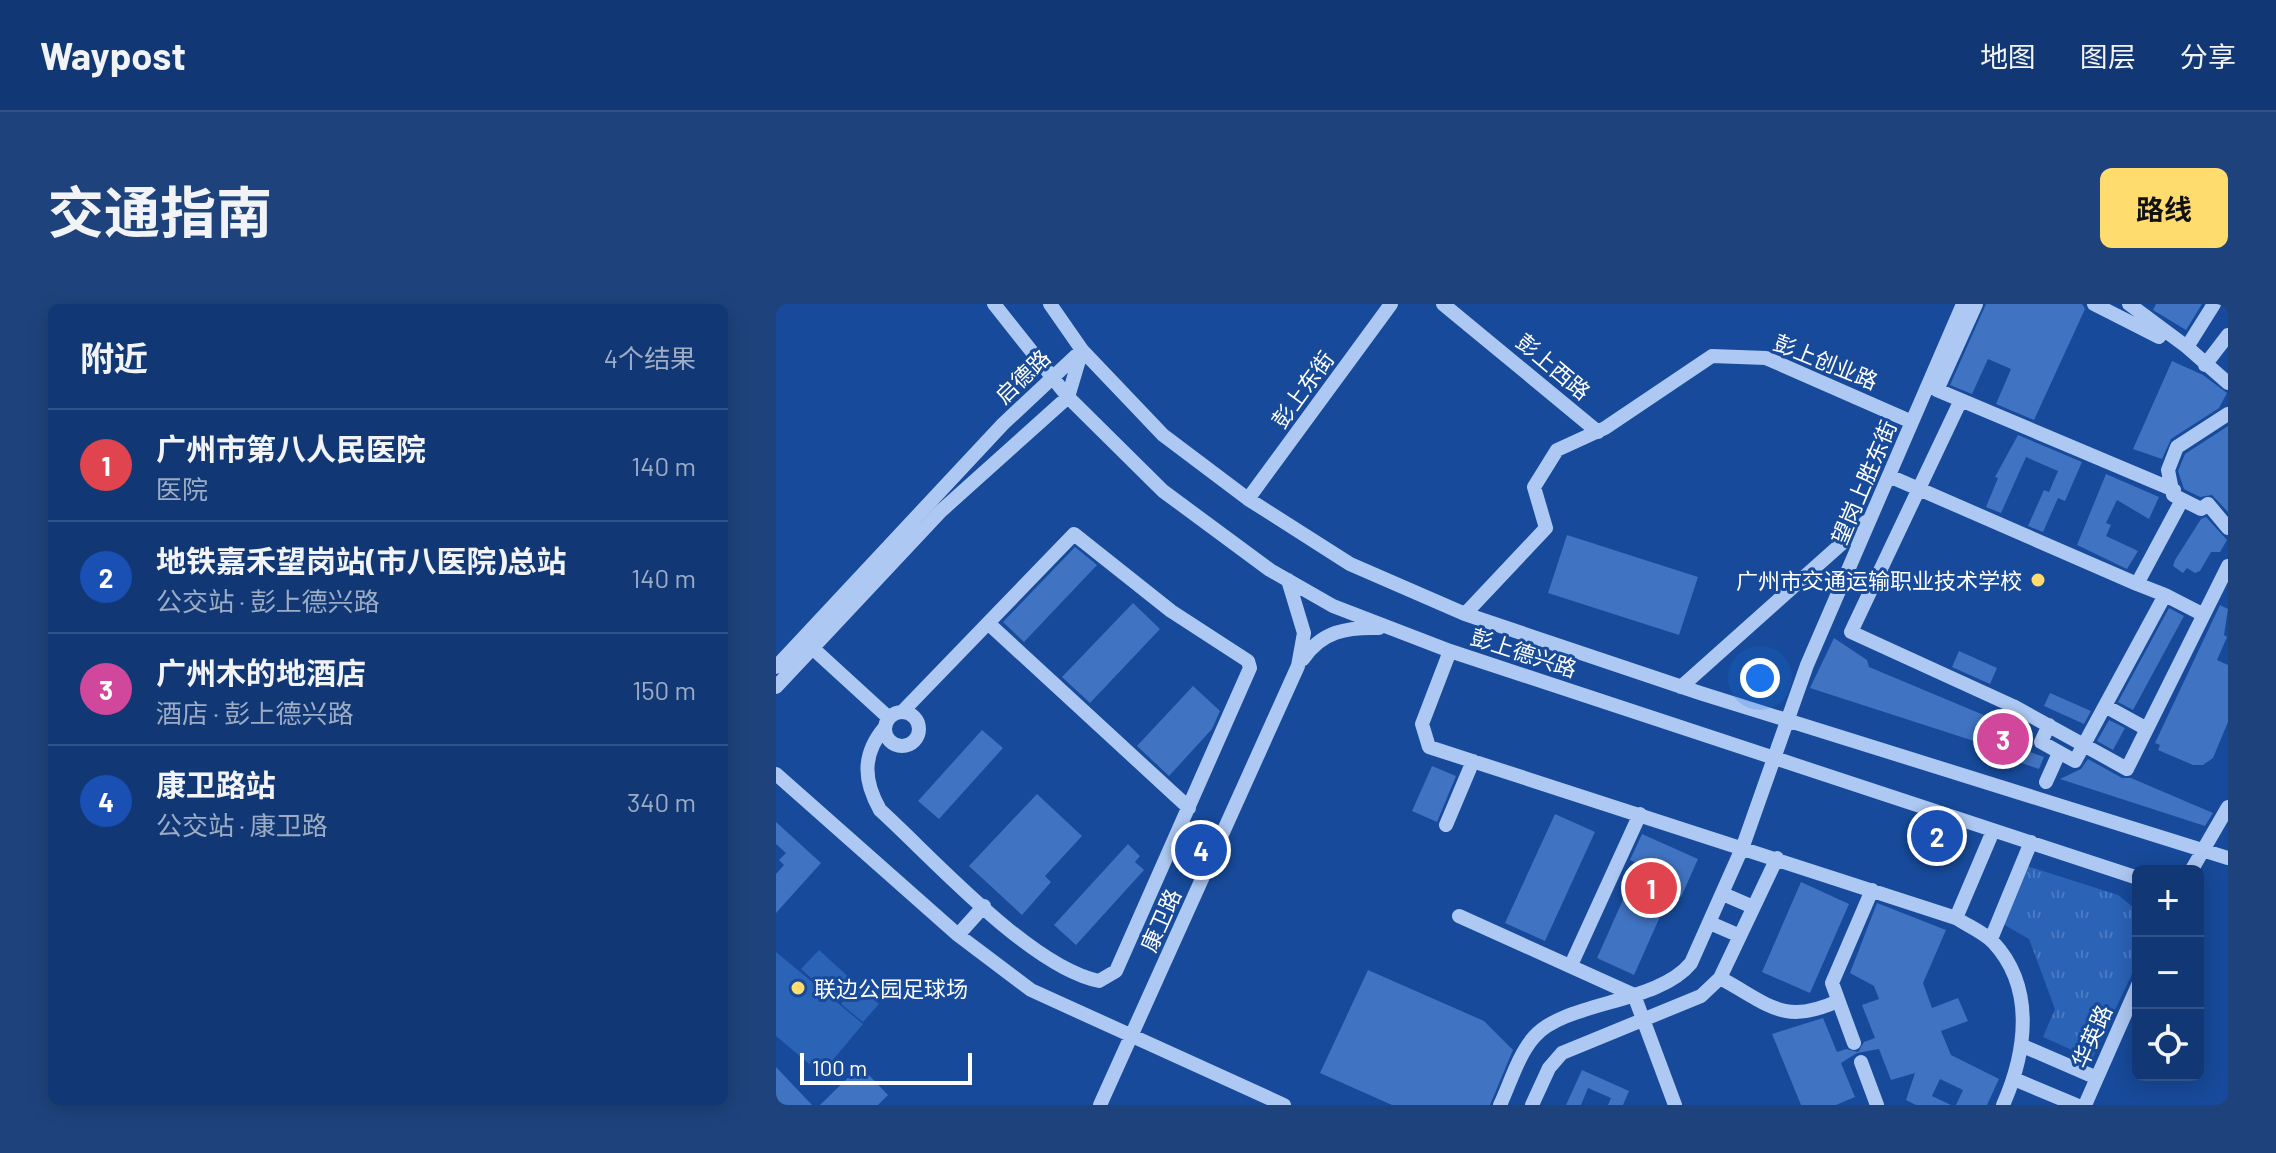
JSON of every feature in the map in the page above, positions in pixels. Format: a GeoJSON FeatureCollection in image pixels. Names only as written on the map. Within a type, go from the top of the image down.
{"type":"FeatureCollection","features":[{"type":"Feature","properties":{"kind":"street","name":"彭上德兴路"},"geometry":{"type":"LineString","coordinates":[[994,304],[1068,397],[1163,491],[1288,580],[1337,608],[1450,651],[2132,876]]}},
{"type":"Feature","properties":{"kind":"street","name":"彭上东街"},"geometry":{"type":"LineString","coordinates":[[1248,499],[1391,304]]}},
{"type":"Feature","properties":{"kind":"street","name":"彭上西路"},"geometry":{"type":"LineString","coordinates":[[1443,304],[1598,432]]}},
{"type":"Feature","properties":{"kind":"street","name":"望岗上胜东街"},"geometry":{"type":"LineString","coordinates":[[1500,1105],[1528,1045],[1541,1030],[1634,995],[1685,970],[1723,894],[1743,846],[1785,721],[1963,304]]}},
{"type":"Feature","properties":{"kind":"street"},"geometry":{"type":"LineString","coordinates":[[1976,304],[1937,390],[2178,495],[2201,509],[2208,504],[2228,528]]}},
{"type":"Feature","properties":{"kind":"street"},"geometry":{"type":"LineString","coordinates":[[2094,304],[2159,337]]}},
{"type":"Feature","properties":{"kind":"street"},"geometry":{"type":"LineString","coordinates":[[2129,304],[2151,310],[2205,365],[2228,383]]}},
{"type":"Feature","properties":{"kind":"street"},"geometry":{"type":"LineString","coordinates":[[2187,347],[2214,304]]}},
{"type":"Feature","properties":{"kind":"street"},"geometry":{"type":"LineString","coordinates":[[2222,304],[2228,308]]}},
{"type":"Feature","properties":{"kind":"street","name":"彭上德兴路"},"geometry":{"type":"LineString","coordinates":[[1056,307],[1082,350],[1163,435],[1248,499],[1350,564],[1465,614],[1681,687],[2228,858]]}},
{"type":"Feature","properties":{"kind":"street"},"geometry":{"type":"LineString","coordinates":[[2205,365],[2228,335]]}},
{"type":"Feature","properties":{"kind":"street","name":"启德路"},"geometry":{"type":"LineString","coordinates":[[776,687],[807,643],[1052,376],[1082,350]]}},
{"type":"Feature","properties":{"kind":"street","name":"启德路"},"geometry":{"type":"LineString","coordinates":[[776,667],[807,643],[941,511],[1068,397],[1082,350]]}},
{"type":"Feature","properties":{"kind":"street","name":"彭上创业路"},"geometry":{"type":"LineString","coordinates":[[1465,614],[1546,528],[1534,487],[1557,450],[1598,432],[1712,356],[1766,358],[1912,422]]}},
{"type":"Feature","properties":{"kind":"street"},"geometry":{"type":"LineString","coordinates":[[1960,402],[1851,632],[2049,725],[2127,769],[2228,566]]}},
{"type":"Feature","properties":{"kind":"street"},"geometry":{"type":"LineString","coordinates":[[2137,584],[2178,495],[2168,470],[2177,447],[2228,414]]}},
{"type":"Feature","properties":{"kind":"street"},"geometry":{"type":"LineString","coordinates":[[1889,476],[2165,595],[2202,614]]}},
{"type":"Feature","properties":{"kind":"street"},"geometry":{"type":"LineString","coordinates":[[1681,687],[1871,518]]}},
{"type":"Feature","properties":{"kind":"street"},"geometry":{"type":"LineString","coordinates":[[1078,534],[1171,611],[1248,661],[1248,676],[1116,971],[1108,979],[1087,978],[1031,946],[880,810],[872,795],[866,772],[875,739],[988,623],[1069,536],[1078,534]]}},
{"type":"Feature","properties":{"kind":"street"},"geometry":{"type":"LineString","coordinates":[[1288,580],[1304,633],[1298,666]]}},
{"type":"Feature","properties":{"kind":"street"},"geometry":{"type":"LineString","coordinates":[[2049,725],[2041,742],[2075,761],[2165,595]]}},
{"type":"Feature","properties":{"kind":"street"},"geometry":{"type":"LineString","coordinates":[[988,623],[1189,808]]}},
{"type":"Feature","properties":{"kind":"street"},"geometry":{"type":"LineString","coordinates":[[1298,666],[1310,649],[1328,634],[1351,628],[1390,629]]}},
{"type":"Feature","properties":{"kind":"street"},"geometry":{"type":"LineString","coordinates":[[807,643],[892,719]]}},
{"type":"Feature","properties":{"kind":"street"},"geometry":{"type":"LineString","coordinates":[[1450,651],[1422,724],[1429,747],[1743,846],[1956,918],[1991,939],[2015,978],[2023,1046],[2003,1105]]}},
{"type":"Feature","properties":{"kind":"street","name":"康卫路"},"geometry":{"type":"LineString","coordinates":[[1100,1105],[1298,666]]}},
{"type":"Feature","properties":{"kind":"street"},"geometry":{"type":"LineString","coordinates":[[2105,706],[2147,729]]}},
{"type":"Feature","properties":{"kind":"street"},"geometry":{"type":"LineString","coordinates":[[2046,782],[2059,753]]}},
{"type":"Feature","properties":{"kind":"street"},"geometry":{"type":"LineString","coordinates":[[1446,825],[1473,761]]}},
{"type":"Feature","properties":{"kind":"street"},"geometry":{"type":"LineString","coordinates":[[776,774],[958,935],[1031,990],[1284,1105]]}},
{"type":"Feature","properties":{"kind":"street"},"geometry":{"type":"LineString","coordinates":[[2194,865],[2228,807]]}},
{"type":"Feature","properties":{"kind":"street"},"geometry":{"type":"LineString","coordinates":[[1571,965],[1640,814]]}},
{"type":"Feature","properties":{"kind":"street"},"geometry":{"type":"LineString","coordinates":[[1956,918],[1993,831]]}},
{"type":"Feature","properties":{"kind":"street"},"geometry":{"type":"LineString","coordinates":[[1991,939],[2031,842]]}},
{"type":"Feature","properties":{"kind":"street"},"geometry":{"type":"LineString","coordinates":[[1532,1105],[1549,1068],[1562,1053],[1701,996],[1720,978],[1777,858]]}},
{"type":"Feature","properties":{"kind":"street"},"geometry":{"type":"LineString","coordinates":[[1854,1043],[1832,983],[1872,890]]}},
{"type":"Feature","properties":{"kind":"street"},"geometry":{"type":"LineString","coordinates":[[1723,894],[1753,907]]}},
{"type":"Feature","properties":{"kind":"street"},"geometry":{"type":"LineString","coordinates":[[958,935],[984,906]]}},
{"type":"Feature","properties":{"kind":"street"},"geometry":{"type":"LineString","coordinates":[[1459,916],[1634,995],[1675,1105]]}},
{"type":"Feature","properties":{"kind":"street"},"geometry":{"type":"LineString","coordinates":[[1710,923],[1740,936]]}},
{"type":"Feature","properties":{"kind":"street"},"geometry":{"type":"LineString","coordinates":[[1720,978],[1788,1013],[1816,1011],[1838,1001]]}},
{"type":"Feature","properties":{"kind":"street","name":"华英路"},"geometry":{"type":"LineString","coordinates":[[2085,1105],[2132,999]]}},
{"type":"Feature","properties":{"kind":"street"},"geometry":{"type":"LineString","coordinates":[[2023,1046],[2097,1078]]}},
{"type":"Feature","properties":{"kind":"street"},"geometry":{"type":"LineString","coordinates":[[1861,1062],[1877,1105]]}},
{"type":"Feature","properties":{"kind":"street"},"geometry":{"type":"LineString","coordinates":[[2014,1079],[2076,1105]]}},
{"type":"Feature","properties":{"kind":"green space"},"geometry":{"type":"Polygon","coordinates":[[[2027,866],[2118,895],[2132,906],[2132,974],[2092,1059],[2043,1037],[2055,1009],[2029,939],[2003,924],[2027,866]]]}},
{"type":"Feature","properties":{"kind":"green space"},"geometry":{"type":"Polygon","coordinates":[[[819,950],[853,981],[836,1000],[801,969],[819,950]]]}},
{"type":"Feature","properties":{"kind":"green space","name":"联边公园足球场"},"geometry":{"type":"Polygon","coordinates":[[[776,952],[863,1024],[821,1074],[776,1036],[776,952]]]}},
{"type":"Feature","properties":{"kind":"green space"},"geometry":{"type":"Polygon","coordinates":[[[859,985],[879,1004],[863,1022],[841,1004],[859,985]]]}},
{"type":"Feature","properties":{"kind":"building"},"geometry":{"type":"Polygon","coordinates":[[[1986,304],[2082,304],[2085,309],[2034,420],[1996,404],[2011,369],[1988,359],[1972,394],[1950,385],[1986,304]]]}},
{"type":"Feature","properties":{"kind":"building"},"geometry":{"type":"Polygon","coordinates":[[[2156,304],[2202,304],[2186,330],[2153,310],[2156,304]]]}},
{"type":"Feature","properties":{"kind":"building"},"geometry":{"type":"Polygon","coordinates":[[[2172,361],[2203,375],[2227,393],[2219,408],[2171,439],[2162,459],[2133,449],[2172,361]]]}},
{"type":"Feature","properties":{"kind":"building"},"geometry":{"type":"Polygon","coordinates":[[[2228,426],[2228,512],[2212,495],[2200,497],[2184,489],[2178,471],[2185,454],[2228,426]]]}},
{"type":"Feature","properties":{"kind":"building"},"geometry":{"type":"Polygon","coordinates":[[[2018,435],[2082,462],[2065,501],[2058,498],[2043,532],[2028,526],[2044,490],[2049,492],[2058,471],[2026,457],[2001,513],[1986,507],[1998,478],[1995,477],[2018,435]]]}},
{"type":"Feature","properties":{"kind":"building"},"geometry":{"type":"Polygon","coordinates":[[[2106,474],[2159,497],[2149,519],[2117,500],[2106,523],[2111,525],[2106,536],[2138,551],[2127,569],[2077,545],[2106,474]]]}},
{"type":"Feature","properties":{"kind":"building"},"geometry":{"type":"Polygon","coordinates":[[[2206,517],[2227,540],[2220,552],[2211,552],[2200,571],[2195,573],[2187,568],[2183,573],[2173,566],[2175,560],[2201,519],[2206,517]]]}},
{"type":"Feature","properties":{"kind":"building"},"geometry":{"type":"Polygon","coordinates":[[[1567,535],[1698,577],[1679,635],[1548,593],[1567,535]]]}},
{"type":"Feature","properties":{"kind":"building"},"geometry":{"type":"Polygon","coordinates":[[[1075,547],[1097,565],[1024,642],[1003,622],[1075,547]]]}},
{"type":"Feature","properties":{"kind":"building"},"geometry":{"type":"Polygon","coordinates":[[[1133,603],[1160,629],[1090,703],[1062,677],[1133,603]]]}},
{"type":"Feature","properties":{"kind":"building"},"geometry":{"type":"Polygon","coordinates":[[[2220,605],[2228,609],[2224,635],[2227,637],[2217,660],[2228,665],[2228,722],[2213,758],[2203,765],[2193,765],[2158,750],[2160,745],[2155,743],[2220,605]]]}},
{"type":"Feature","properties":{"kind":"building"},"geometry":{"type":"Polygon","coordinates":[[[2169,608],[2184,616],[2133,710],[2118,702],[2169,608]]]}},
{"type":"Feature","properties":{"kind":"building"},"geometry":{"type":"Polygon","coordinates":[[[1834,638],[1867,660],[1869,667],[2029,734],[2022,749],[2044,757],[2039,769],[1977,748],[1977,742],[1810,688],[1834,638]]]}},
{"type":"Feature","properties":{"kind":"building"},"geometry":{"type":"Polygon","coordinates":[[[1959,651],[1997,668],[1990,684],[1952,667],[1959,651]]]}},
{"type":"Feature","properties":{"kind":"building"},"geometry":{"type":"Polygon","coordinates":[[[1193,686],[1220,711],[1212,729],[1169,776],[1137,746],[1193,686]]]}},
{"type":"Feature","properties":{"kind":"building"},"geometry":{"type":"Polygon","coordinates":[[[2050,693],[2091,711],[2084,724],[2044,706],[2050,693]]]}},
{"type":"Feature","properties":{"kind":"building"},"geometry":{"type":"Polygon","coordinates":[[[2109,720],[2125,728],[2113,750],[2097,741],[2109,720]]]}},
{"type":"Feature","properties":{"kind":"building"},"geometry":{"type":"Polygon","coordinates":[[[982,730],[1003,748],[939,819],[918,801],[982,730]]]}},
{"type":"Feature","properties":{"kind":"building"},"geometry":{"type":"Polygon","coordinates":[[[2088,759],[2122,778],[2131,778],[2213,813],[2205,826],[2060,779],[2081,769],[2088,759]]]}},
{"type":"Feature","properties":{"kind":"building"},"geometry":{"type":"Polygon","coordinates":[[[1432,766],[1456,776],[1437,822],[1412,811],[1432,766]]]}},
{"type":"Feature","properties":{"kind":"building"},"geometry":{"type":"Polygon","coordinates":[[[1037,794],[1082,836],[1045,876],[1051,882],[1022,915],[969,866],[1037,794]]]}},
{"type":"Feature","properties":{"kind":"building"},"geometry":{"type":"Polygon","coordinates":[[[1555,814],[1595,832],[1545,941],[1505,923],[1555,814]]]}},
{"type":"Feature","properties":{"kind":"building"},"geometry":{"type":"Polygon","coordinates":[[[776,822],[821,863],[776,913],[776,874],[784,865],[779,860],[786,853],[776,844],[776,822]]]}},
{"type":"Feature","properties":{"kind":"building"},"geometry":{"type":"Polygon","coordinates":[[[1642,834],[1698,859],[1681,897],[1671,892],[1634,975],[1597,958],[1639,864],[1630,860],[1642,834]]]}},
{"type":"Feature","properties":{"kind":"building"},"geometry":{"type":"Polygon","coordinates":[[[1128,844],[1140,856],[1135,862],[1144,870],[1076,945],[1054,925],[1128,844]]]}},
{"type":"Feature","properties":{"kind":"building"},"geometry":{"type":"Polygon","coordinates":[[[1801,882],[1849,904],[1810,993],[1762,972],[1801,882]]]}},
{"type":"Feature","properties":{"kind":"building"},"geometry":{"type":"Polygon","coordinates":[[[1877,903],[1946,930],[1923,983],[1932,1008],[1958,998],[1968,1021],[1941,1031],[1951,1055],[1999,1079],[1987,1105],[1956,1105],[1963,1090],[1940,1079],[1932,1096],[1951,1105],[1916,1105],[1906,1100],[1915,1073],[1891,1080],[1879,1049],[1857,1053],[1841,1063],[1855,1097],[1836,1105],[1801,1105],[1772,1034],[1823,1018],[1837,1052],[1846,1049],[1858,1052],[1864,1042],[1875,1038],[1862,1005],[1879,999],[1874,986],[1850,973],[1877,903]]]}},
{"type":"Feature","properties":{"kind":"building"},"geometry":{"type":"Polygon","coordinates":[[[1368,970],[1484,1021],[1513,1050],[1490,1105],[1392,1105],[1320,1073],[1368,970]]]}},
{"type":"Feature","properties":{"kind":"building"},"geometry":{"type":"Polygon","coordinates":[[[860,1066],[888,1095],[878,1105],[820,1105],[860,1066]]]}},
{"type":"Feature","properties":{"kind":"building"},"geometry":{"type":"Polygon","coordinates":[[[776,1067],[812,1105],[776,1105],[776,1067]]]}},
{"type":"Feature","properties":{"kind":"building"},"geometry":{"type":"Polygon","coordinates":[[[1582,1070],[1629,1091],[1623,1105],[1608,1105],[1611,1098],[1588,1088],[1581,1105],[1566,1105],[1582,1070]]]}},
{"type":"Feature","properties":{"kind":"place","name":"广州市交通运输职业技术学校"},"geometry":{"type":"Point","coordinates":[2038,580]}},
{"type":"Feature","properties":{"kind":"place","name":"广州木的地酒店"},"geometry":{"type":"Point","coordinates":[2003,739]}},
{"type":"Feature","properties":{"kind":"place","name":"地铁嘉禾望岗站(市八医院)总站"},"geometry":{"type":"Point","coordinates":[1937,836]}},
{"type":"Feature","properties":{"kind":"place","name":"康卫路站"},"geometry":{"type":"Point","coordinates":[1201,850]}},
{"type":"Feature","properties":{"kind":"place","name":"广州市第八人民医院"},"geometry":{"type":"Point","coordinates":[1651,888]}},
{"type":"Feature","properties":{"kind":"place","name":"联边公园足球场"},"geometry":{"type":"Point","coordinates":[798,988]}}]}
